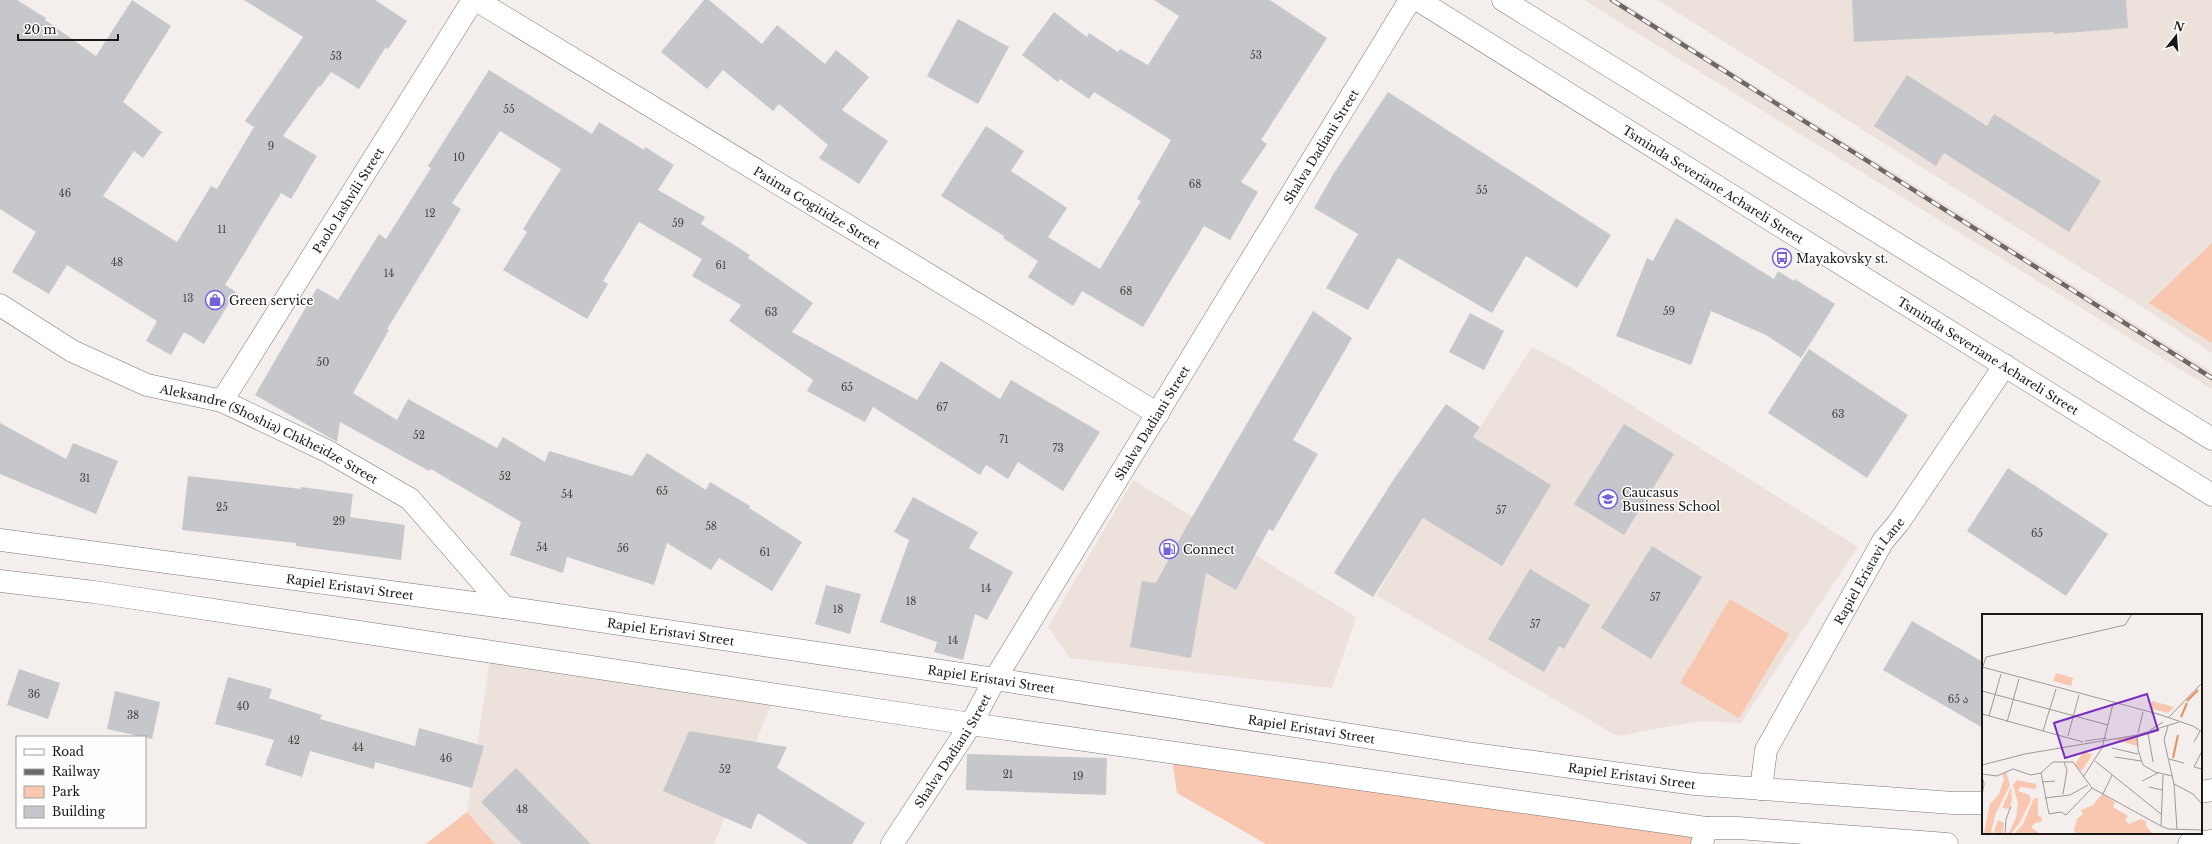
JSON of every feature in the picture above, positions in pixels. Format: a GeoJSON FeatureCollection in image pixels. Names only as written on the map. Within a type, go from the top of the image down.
{"type":"FeatureCollection","features":[{"type":"Feature","properties":{"kind":"main road","name":"Paolo Iashvili Street"},"geometry":{"type":"LineString","coordinates":[[222,401],[473,0]]}},
{"type":"Feature","properties":{"kind":"main road","name":"Patima Gogitidze Street"},"geometry":{"type":"LineString","coordinates":[[476,0],[1158,414]]}},
{"type":"Feature","properties":{"kind":"main road","name":"Shalva Dadiani Street"},"geometry":{"type":"LineString","coordinates":[[892,844],[971,724],[995,679],[1410,0]]}},
{"type":"Feature","properties":{"kind":"main road","name":"Tsminda Severiane Achareli Street"},"geometry":{"type":"LineString","coordinates":[[1418,0],[2212,495]]}},
{"type":"Feature","properties":{"kind":"main road"},"geometry":{"type":"LineString","coordinates":[[1503,0],[2212,439]]}},
{"type":"Feature","properties":{"kind":"main road","name":"Aleksandre (Shoshia) Chkheidze Street"},"geometry":{"type":"LineString","coordinates":[[0,305],[72,351],[147,385],[222,401],[327,451],[410,499],[504,607]]}},
{"type":"Feature","properties":{"kind":"main road","name":"Rapiel Eristavi Lane"},"geometry":{"type":"LineString","coordinates":[[1761,789],[1766,750],[1884,541],[1899,522],[2005,365]]}},
{"type":"Feature","properties":{"kind":"main road","name":"Rapiel Eristavi Street"},"geometry":{"type":"LineString","coordinates":[[0,540],[504,607],[995,679],[1460,752],[1701,785],[1953,803],[1982,803]]}},
{"type":"Feature","properties":{"kind":"main road"},"geometry":{"type":"LineString","coordinates":[[0,581],[94,592],[1704,836],[1738,828],[1947,844]]}},
{"type":"Feature","properties":{"kind":"main road"},"geometry":{"type":"LineString","coordinates":[[2202,792],[2212,790]]}},
{"type":"Feature","properties":{"kind":"main road"},"geometry":{"type":"LineString","coordinates":[[2189,844],[2212,841]]}},
{"type":"Feature","properties":{"kind":"shaded area"},"geometry":{"type":"Polygon","coordinates":[[[1584,0],[1619,0],[2212,372],[2212,389],[1584,0]]]}},
{"type":"Feature","properties":{"kind":"shaded area"},"geometry":{"type":"Polygon","coordinates":[[[1658,0],[2212,0],[2212,353],[2130,299],[1658,0]]]}},
{"type":"Feature","properties":{"kind":"shaded area","name":"Caucasus Business School"},"geometry":{"type":"Polygon","coordinates":[[[1532,347],[1572,368],[1858,547],[1741,723],[1700,721],[1617,736],[1376,595],[1464,452],[1532,347]]]}},
{"type":"Feature","properties":{"kind":"shaded area","name":"Connect"},"geometry":{"type":"Polygon","coordinates":[[[1133,480],[1356,617],[1332,688],[1070,658],[1048,627],[1133,480]]]}},
{"type":"Feature","properties":{"kind":"shaded area"},"geometry":{"type":"Polygon","coordinates":[[[491,652],[775,695],[714,844],[495,844],[467,812],[491,652]]]}},
{"type":"Feature","properties":{"kind":"green space"},"geometry":{"type":"Polygon","coordinates":[[[2212,243],[2212,343],[2149,303],[2212,243]]]}},
{"type":"Feature","properties":{"kind":"green space"},"geometry":{"type":"Polygon","coordinates":[[[1730,599],[1789,634],[1739,718],[1680,683],[1730,599]]]}},
{"type":"Feature","properties":{"kind":"green space"},"geometry":{"type":"Polygon","coordinates":[[[1171,752],[1706,828],[1702,844],[1266,844],[1177,793],[1171,752]]]}},
{"type":"Feature","properties":{"kind":"green space"},"geometry":{"type":"Polygon","coordinates":[[[467,812],[495,844],[426,844],[467,812]]]}},
{"type":"Feature","properties":{"kind":"building"},"geometry":{"type":"Polygon","coordinates":[[[0,0],[17,0],[46,18],[45,20],[96,56],[132,0],[171,26],[123,102],[162,132],[143,158],[134,151],[103,196],[177,242],[211,186],[217,189],[254,127],[245,121],[303,37],[244,0],[375,0],[407,21],[388,49],[386,47],[359,89],[331,72],[283,136],[317,156],[291,199],[281,193],[225,285],[236,292],[204,344],[184,332],[171,355],[146,341],[157,321],[67,265],[49,294],[12,272],[36,232],[0,209],[0,0]]]}},
{"type":"Feature","properties":{"kind":"building"},"geometry":{"type":"Polygon","coordinates":[[[704,0],[709,0],[762,44],[777,25],[825,64],[836,50],[869,77],[842,110],[888,141],[859,184],[819,158],[828,145],[779,104],[773,111],[723,70],[707,89],[661,52],[704,0]]]}},
{"type":"Feature","properties":{"kind":"building"},"geometry":{"type":"Polygon","coordinates":[[[1154,0],[1270,0],[1327,38],[1261,140],[1267,144],[1241,182],[1258,192],[1230,240],[1204,226],[1143,327],[1082,291],[1073,306],[1028,277],[1038,261],[1003,238],[1004,236],[941,196],[986,126],[1024,151],[1011,171],[1067,208],[1048,237],[1100,269],[1141,201],[1137,199],[1171,140],[1094,92],[1089,99],[1060,79],[1058,82],[1022,55],[1054,12],[1087,37],[1089,33],[1118,52],[1120,49],[1148,65],[1179,16],[1154,0]]]}},
{"type":"Feature","properties":{"kind":"building"},"geometry":{"type":"Polygon","coordinates":[[[1852,0],[2126,0],[2128,28],[2054,34],[2054,32],[1854,42],[1852,0]]]}},
{"type":"Feature","properties":{"kind":"building"},"geometry":{"type":"Polygon","coordinates":[[[958,19],[1009,47],[978,104],[927,76],[958,19]]]}},
{"type":"Feature","properties":{"kind":"building"},"geometry":{"type":"Polygon","coordinates":[[[489,70],[592,134],[599,122],[644,150],[645,147],[674,165],[658,190],[705,217],[701,224],[750,255],[748,258],[813,303],[792,332],[917,400],[941,361],[1000,399],[1011,380],[1100,432],[1063,491],[1018,462],[1008,479],[986,465],[980,475],[873,407],[865,422],[807,391],[813,380],[729,321],[741,305],[692,276],[702,259],[639,222],[603,281],[608,284],[587,319],[503,270],[527,232],[523,229],[561,169],[500,131],[452,203],[461,209],[387,329],[389,330],[353,393],[397,420],[408,399],[497,448],[503,437],[545,462],[549,451],[632,476],[647,453],[706,490],[710,482],[750,506],[749,508],[802,542],[772,591],[719,558],[711,570],[667,543],[654,585],[567,557],[563,573],[510,555],[521,522],[431,469],[429,471],[340,422],[337,442],[255,395],[317,288],[338,300],[379,234],[386,239],[431,168],[428,166],[489,70]]]}},
{"type":"Feature","properties":{"kind":"building"},"geometry":{"type":"Polygon","coordinates":[[[1907,75],[1987,126],[1994,114],[2101,181],[2069,232],[1944,153],[1936,166],[1874,126],[1907,75]]]}},
{"type":"Feature","properties":{"kind":"building"},"geometry":{"type":"Polygon","coordinates":[[[1388,92],[1611,235],[1577,288],[1526,256],[1492,313],[1398,258],[1368,310],[1326,288],[1358,234],[1314,208],[1334,173],[1388,92]]]}},
{"type":"Feature","properties":{"kind":"building"},"geometry":{"type":"Polygon","coordinates":[[[1676,218],[1774,279],[1778,271],[1794,281],[1795,279],[1835,304],[1801,358],[1766,335],[1711,311],[1691,365],[1616,336],[1647,258],[1653,261],[1676,218]]]}},
{"type":"Feature","properties":{"kind":"building"},"geometry":{"type":"Polygon","coordinates":[[[1313,311],[1352,338],[1293,440],[1318,454],[1273,531],[1269,529],[1236,590],[1206,573],[1191,658],[1130,647],[1142,581],[1156,583],[1185,529],[1313,311]]]}},
{"type":"Feature","properties":{"kind":"building"},"geometry":{"type":"Polygon","coordinates":[[[1470,313],[1504,331],[1484,370],[1449,352],[1470,313]]]}},
{"type":"Feature","properties":{"kind":"building"},"geometry":{"type":"Polygon","coordinates":[[[1809,349],[1908,415],[1867,478],[1768,413],[1809,349]]]}},
{"type":"Feature","properties":{"kind":"building"},"geometry":{"type":"Polygon","coordinates":[[[1446,404],[1480,427],[1473,437],[1551,485],[1502,566],[1423,518],[1373,597],[1334,573],[1394,479],[1446,404]]]}},
{"type":"Feature","properties":{"kind":"building"},"geometry":{"type":"Polygon","coordinates":[[[0,423],[66,459],[73,443],[118,461],[96,514],[0,474],[0,423]]]}},
{"type":"Feature","properties":{"kind":"building"},"geometry":{"type":"Polygon","coordinates":[[[1624,424],[1674,454],[1624,535],[1574,504],[1624,424]]]}},
{"type":"Feature","properties":{"kind":"building"},"geometry":{"type":"Polygon","coordinates":[[[2008,468],[2108,534],[2066,596],[1967,531],[2008,468]]]}},
{"type":"Feature","properties":{"kind":"building"},"geometry":{"type":"Polygon","coordinates":[[[188,476],[301,489],[301,487],[353,494],[350,517],[405,525],[401,560],[296,546],[296,543],[182,530],[188,476]]]}},
{"type":"Feature","properties":{"kind":"building"},"geometry":{"type":"Polygon","coordinates":[[[913,497],[978,532],[969,548],[1013,572],[987,620],[975,614],[963,660],[934,652],[937,642],[880,622],[909,540],[894,532],[913,497]]]}},
{"type":"Feature","properties":{"kind":"building"},"geometry":{"type":"Polygon","coordinates":[[[1652,546],[1702,577],[1651,659],[1601,628],[1652,546]]]}},
{"type":"Feature","properties":{"kind":"building"},"geometry":{"type":"Polygon","coordinates":[[[1530,569],[1590,605],[1564,649],[1559,646],[1544,672],[1488,639],[1530,569]]]}},
{"type":"Feature","properties":{"kind":"building"},"geometry":{"type":"Polygon","coordinates":[[[826,585],[861,594],[850,634],[815,624],[826,585]]]}},
{"type":"Feature","properties":{"kind":"building"},"geometry":{"type":"Polygon","coordinates":[[[1912,621],[1982,661],[1982,727],[1883,670],[1912,621]]]}},
{"type":"Feature","properties":{"kind":"building"},"geometry":{"type":"Polygon","coordinates":[[[19,669],[60,683],[48,719],[7,705],[19,669]]]}},
{"type":"Feature","properties":{"kind":"building"},"geometry":{"type":"Polygon","coordinates":[[[228,677],[272,689],[269,698],[322,715],[320,719],[415,746],[419,728],[484,746],[472,788],[375,762],[374,769],[310,751],[302,777],[265,765],[274,740],[215,724],[228,677]]]}},
{"type":"Feature","properties":{"kind":"building"},"geometry":{"type":"Polygon","coordinates":[[[115,691],[160,702],[152,739],[146,738],[146,736],[138,736],[107,729],[115,691]]]}},
{"type":"Feature","properties":{"kind":"building"},"geometry":{"type":"Polygon","coordinates":[[[689,731],[787,747],[777,768],[865,823],[852,844],[808,844],[758,813],[751,829],[663,791],[689,731]]]}},
{"type":"Feature","properties":{"kind":"building"},"geometry":{"type":"Polygon","coordinates":[[[967,754],[1107,758],[1106,795],[966,790],[967,754]]]}},
{"type":"Feature","properties":{"kind":"building"},"geometry":{"type":"Polygon","coordinates":[[[516,768],[591,844],[522,844],[481,802],[516,768]]]}},
{"type":"Feature","properties":{"kind":"railway"},"geometry":{"type":"LineString","coordinates":[[1612,0],[2212,378]]}},
{"type":"Feature","properties":{"kind":"place","name":"Mayakovsky st."},"geometry":{"type":"Point","coordinates":[1782,258]}},
{"type":"Feature","properties":{"kind":"place","name":"Green service"},"geometry":{"type":"Point","coordinates":[215,300]}},
{"type":"Feature","properties":{"kind":"place","name":"Caucasus Business School"},"geometry":{"type":"Point","coordinates":[1608,499]}},
{"type":"Feature","properties":{"kind":"place","name":"Connect"},"geometry":{"type":"Point","coordinates":[1169,549]}}]}
